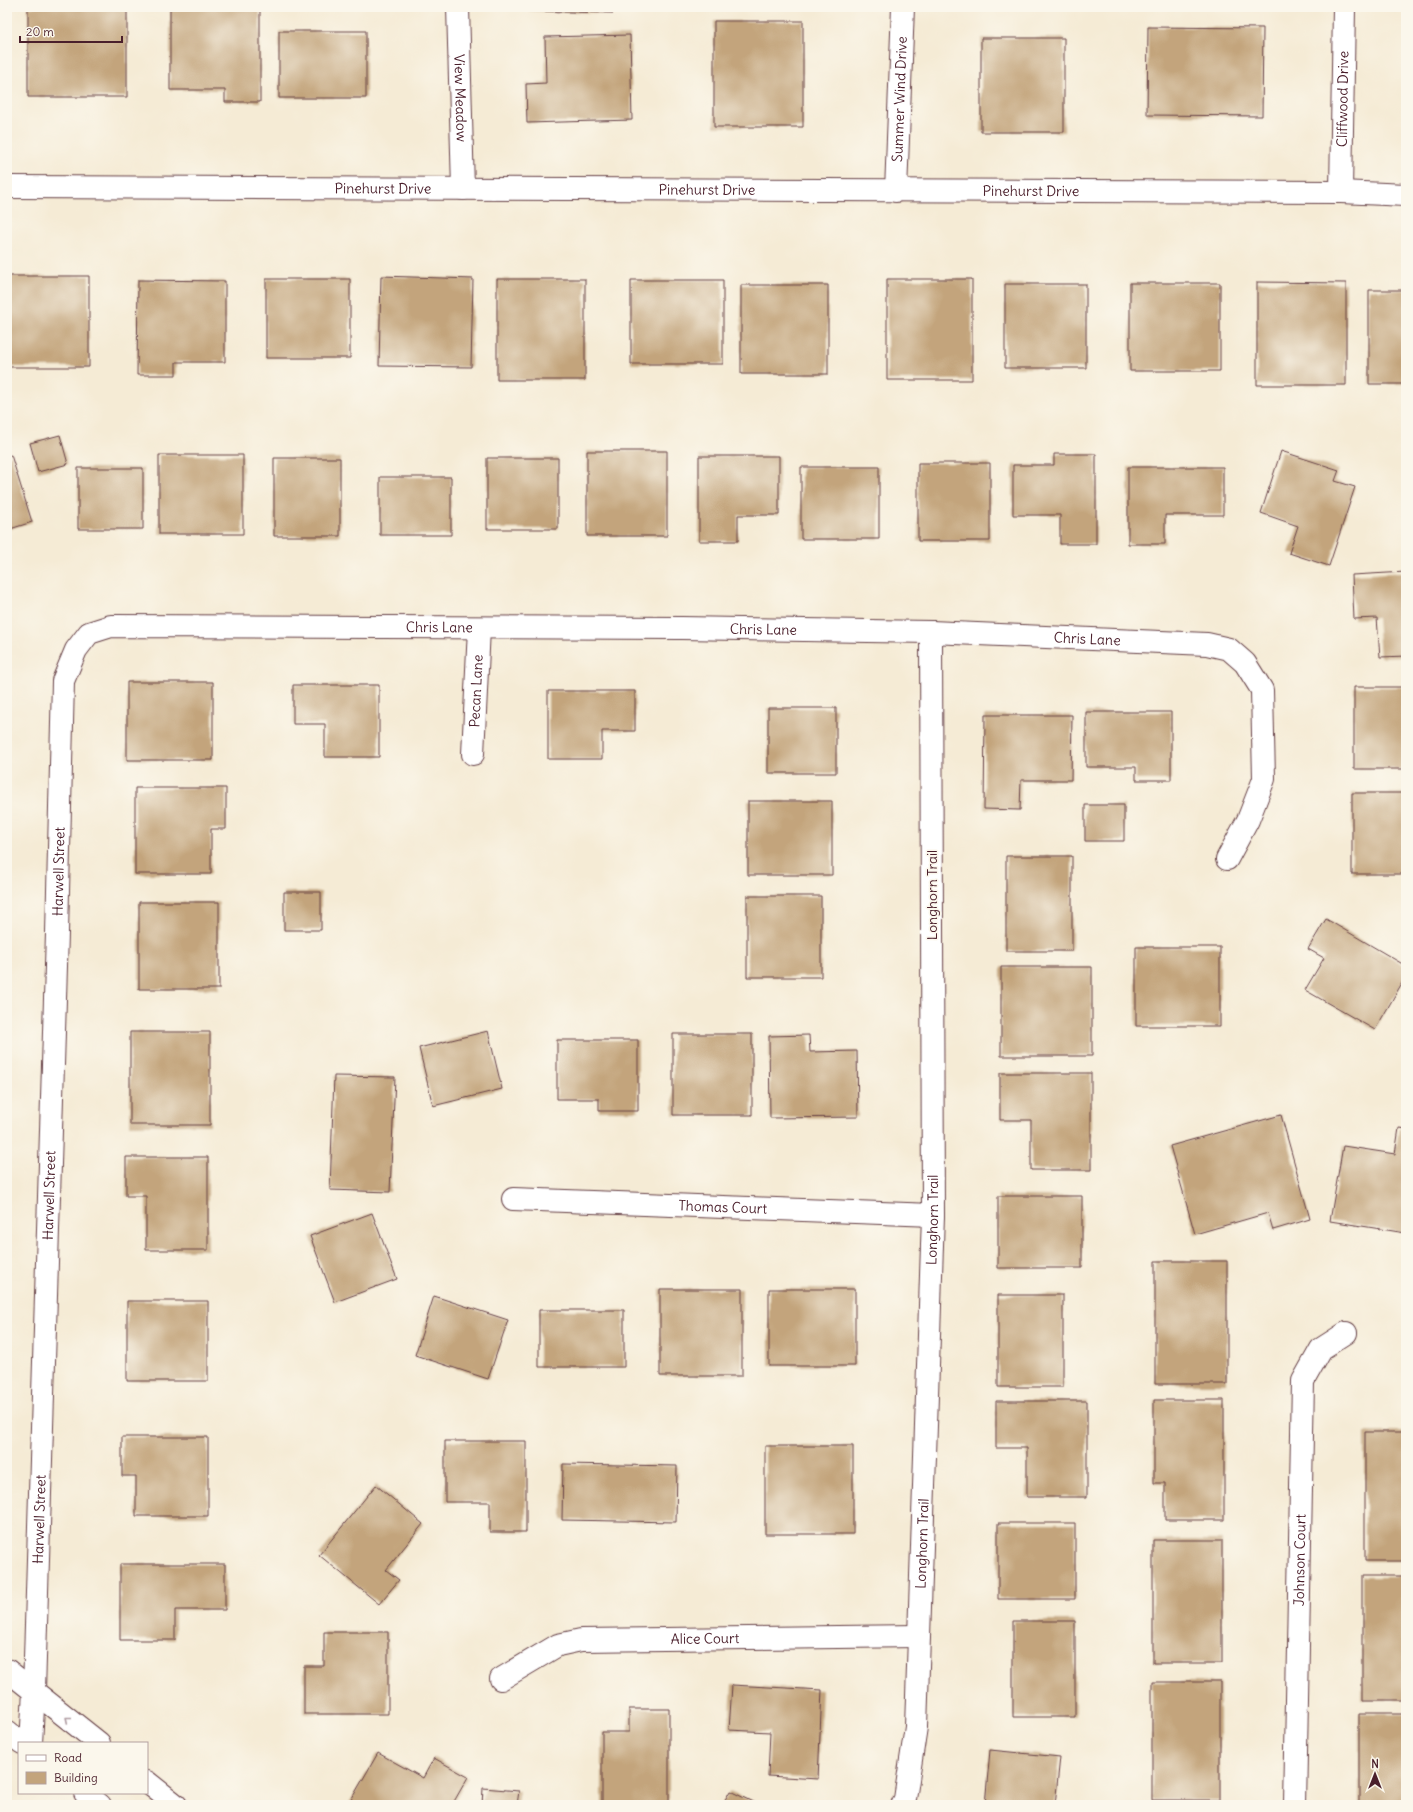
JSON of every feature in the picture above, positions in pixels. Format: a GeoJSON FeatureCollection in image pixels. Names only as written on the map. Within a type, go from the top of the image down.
{"type":"FeatureCollection","features":[{"type":"Feature","properties":{"kind":"street","name":"View Meadow"},"geometry":{"type":"LineString","coordinates":[[458,7],[463,189]]}},
{"type":"Feature","properties":{"kind":"street","name":"Summer Wind Drive"},"geometry":{"type":"LineString","coordinates":[[896,191],[903,7]]}},
{"type":"Feature","properties":{"kind":"street","name":"Cliffwood Drive"},"geometry":{"type":"LineString","coordinates":[[1341,192],[1344,7]]}},
{"type":"Feature","properties":{"kind":"street","name":"Pinehurst Drive"},"geometry":{"type":"LineString","coordinates":[[7,188],[1341,192],[1406,195]]}},
{"type":"Feature","properties":{"kind":"street","name":"Chris Lane"},"geometry":{"type":"LineString","coordinates":[[76,650],[90,633],[111,626],[682,628],[932,632],[1207,644],[1229,649],[1245,663],[1262,690],[1264,779],[1248,820],[1227,859]]}},
{"type":"Feature","properties":{"kind":"street","name":"Pecan Lane"},"geometry":{"type":"LineString","coordinates":[[473,754],[479,628]]}},
{"type":"Feature","properties":{"kind":"street","name":"Longhorn Trail"},"geometry":{"type":"LineString","coordinates":[[902,1805],[905,1798],[916,1727],[933,1215],[932,632]]}},
{"type":"Feature","properties":{"kind":"street","name":"Harwell Street"},"geometry":{"type":"LineString","coordinates":[[32,1742],[57,940],[63,680],[76,650]]}},
{"type":"Feature","properties":{"kind":"street","name":"Thomas Court"},"geometry":{"type":"LineString","coordinates":[[513,1199],[933,1215]]}},
{"type":"Feature","properties":{"kind":"street","name":"Johnson Court"},"geometry":{"type":"LineString","coordinates":[[1294,1805],[1303,1381],[1321,1349],[1346,1333]]}},
{"type":"Feature","properties":{"kind":"street","name":"Alice Court"},"geometry":{"type":"LineString","coordinates":[[501,1679],[558,1645],[581,1640],[919,1636]]}},
{"type":"Feature","properties":{"kind":"street"},"geometry":{"type":"LineString","coordinates":[[7,1670],[98,1742]]}},
{"type":"Feature","properties":{"kind":"street"},"geometry":{"type":"LineString","coordinates":[[7,1731],[21,1742]]}},
{"type":"Feature","properties":{"kind":"street"},"geometry":{"type":"LineString","coordinates":[[148,1783],[176,1805]]}},
{"type":"Feature","properties":{"kind":"street"},"geometry":{"type":"LineString","coordinates":[[86,1794],[100,1805]]}},
{"type":"Feature","properties":{"kind":"building"},"geometry":{"type":"Polygon","coordinates":[[[28,7],[127,7],[127,97],[28,97],[28,7]]]}},
{"type":"Feature","properties":{"kind":"building"},"geometry":{"type":"Polygon","coordinates":[[[170,7],[260,7],[260,102],[225,102],[225,90],[170,90],[170,7]]]}},
{"type":"Feature","properties":{"kind":"building"},"geometry":{"type":"Polygon","coordinates":[[[529,7],[613,7],[613,13],[529,11],[529,7]]]}},
{"type":"Feature","properties":{"kind":"building"},"geometry":{"type":"Polygon","coordinates":[[[714,21],[803,21],[803,127],[714,127],[714,21]]]}},
{"type":"Feature","properties":{"kind":"building"},"geometry":{"type":"Polygon","coordinates":[[[1148,27],[1263,28],[1262,116],[1147,115],[1148,27]]]}},
{"type":"Feature","properties":{"kind":"building"},"geometry":{"type":"Polygon","coordinates":[[[279,31],[366,31],[366,98],[279,98],[279,31]]]}},
{"type":"Feature","properties":{"kind":"building"},"geometry":{"type":"Polygon","coordinates":[[[630,35],[632,120],[527,123],[526,84],[546,83],[545,37],[630,35]]]}},
{"type":"Feature","properties":{"kind":"building"},"geometry":{"type":"Polygon","coordinates":[[[981,38],[1064,38],[1064,132],[981,132],[981,38]]]}},
{"type":"Feature","properties":{"kind":"building"},"geometry":{"type":"Polygon","coordinates":[[[7,276],[89,276],[89,367],[7,367],[7,276]]]}},
{"type":"Feature","properties":{"kind":"building"},"geometry":{"type":"Polygon","coordinates":[[[381,276],[473,279],[471,367],[379,366],[381,276]]]}},
{"type":"Feature","properties":{"kind":"building"},"geometry":{"type":"Polygon","coordinates":[[[266,279],[350,279],[350,358],[266,358],[266,279]]]}},
{"type":"Feature","properties":{"kind":"building"},"geometry":{"type":"Polygon","coordinates":[[[497,279],[585,279],[585,380],[497,380],[497,279]]]}},
{"type":"Feature","properties":{"kind":"building"},"geometry":{"type":"Polygon","coordinates":[[[887,279],[972,279],[972,380],[887,380],[887,279]]]}},
{"type":"Feature","properties":{"kind":"building"},"geometry":{"type":"Polygon","coordinates":[[[138,280],[225,281],[225,362],[176,362],[176,375],[137,375],[138,280]]]}},
{"type":"Feature","properties":{"kind":"building"},"geometry":{"type":"Polygon","coordinates":[[[631,280],[723,280],[723,364],[631,364],[631,280]]]}},
{"type":"Feature","properties":{"kind":"building"},"geometry":{"type":"Polygon","coordinates":[[[1257,282],[1346,283],[1346,385],[1257,385],[1257,282]]]}},
{"type":"Feature","properties":{"kind":"building"},"geometry":{"type":"Polygon","coordinates":[[[1130,283],[1220,283],[1220,371],[1130,371],[1130,283]]]}},
{"type":"Feature","properties":{"kind":"building"},"geometry":{"type":"Polygon","coordinates":[[[1005,284],[1086,284],[1086,368],[1005,368],[1005,284]]]}},
{"type":"Feature","properties":{"kind":"building"},"geometry":{"type":"Polygon","coordinates":[[[741,285],[828,285],[828,374],[741,374],[741,285]]]}},
{"type":"Feature","properties":{"kind":"building"},"geometry":{"type":"Polygon","coordinates":[[[1369,290],[1406,290],[1406,384],[1369,384],[1369,290]]]}},
{"type":"Feature","properties":{"kind":"building"},"geometry":{"type":"Polygon","coordinates":[[[60,435],[68,464],[38,472],[30,443],[60,435]]]}},
{"type":"Feature","properties":{"kind":"building"},"geometry":{"type":"Polygon","coordinates":[[[587,451],[667,451],[667,536],[587,536],[587,451]]]}},
{"type":"Feature","properties":{"kind":"building"},"geometry":{"type":"Polygon","coordinates":[[[1281,451],[1339,470],[1335,481],[1355,487],[1329,566],[1289,553],[1298,526],[1261,513],[1281,451]]]}},
{"type":"Feature","properties":{"kind":"building"},"geometry":{"type":"Polygon","coordinates":[[[1054,454],[1096,454],[1096,544],[1060,544],[1060,515],[1013,515],[1013,465],[1054,465],[1054,454]]]}},
{"type":"Feature","properties":{"kind":"building"},"geometry":{"type":"Polygon","coordinates":[[[11,455],[32,522],[7,530],[7,456],[11,455]]]}},
{"type":"Feature","properties":{"kind":"building"},"geometry":{"type":"Polygon","coordinates":[[[159,455],[243,455],[243,534],[159,534],[159,455]]]}},
{"type":"Feature","properties":{"kind":"building"},"geometry":{"type":"Polygon","coordinates":[[[699,456],[779,456],[779,515],[738,515],[738,541],[699,541],[699,456]]]}},
{"type":"Feature","properties":{"kind":"building"},"geometry":{"type":"Polygon","coordinates":[[[274,458],[340,458],[340,536],[274,536],[274,458]]]}},
{"type":"Feature","properties":{"kind":"building"},"geometry":{"type":"Polygon","coordinates":[[[487,458],[558,458],[558,529],[487,529],[487,458]]]}},
{"type":"Feature","properties":{"kind":"building"},"geometry":{"type":"Polygon","coordinates":[[[918,463],[990,463],[990,541],[918,541],[918,463]]]}},
{"type":"Feature","properties":{"kind":"building"},"geometry":{"type":"Polygon","coordinates":[[[801,467],[879,467],[879,539],[801,539],[801,467]]]}},
{"type":"Feature","properties":{"kind":"building"},"geometry":{"type":"Polygon","coordinates":[[[1128,467],[1223,467],[1223,515],[1165,515],[1165,544],[1128,544],[1128,467]]]}},
{"type":"Feature","properties":{"kind":"building"},"geometry":{"type":"Polygon","coordinates":[[[78,468],[143,468],[143,529],[78,529],[78,468]]]}},
{"type":"Feature","properties":{"kind":"building"},"geometry":{"type":"Polygon","coordinates":[[[380,477],[451,477],[451,535],[380,535],[380,477]]]}},
{"type":"Feature","properties":{"kind":"building"},"geometry":{"type":"Polygon","coordinates":[[[1406,572],[1406,656],[1380,657],[1377,618],[1354,619],[1352,575],[1406,572]]]}},
{"type":"Feature","properties":{"kind":"building"},"geometry":{"type":"Polygon","coordinates":[[[127,682],[213,682],[213,760],[127,760],[127,682]]]}},
{"type":"Feature","properties":{"kind":"building"},"geometry":{"type":"Polygon","coordinates":[[[293,685],[379,685],[379,757],[325,757],[325,724],[293,724],[293,685]]]}},
{"type":"Feature","properties":{"kind":"building"},"geometry":{"type":"Polygon","coordinates":[[[1354,687],[1406,687],[1406,769],[1354,769],[1354,687]]]}},
{"type":"Feature","properties":{"kind":"building"},"geometry":{"type":"Polygon","coordinates":[[[548,691],[635,691],[635,731],[602,731],[602,759],[548,759],[548,691]]]}},
{"type":"Feature","properties":{"kind":"building"},"geometry":{"type":"Polygon","coordinates":[[[768,708],[836,708],[836,773],[768,773],[768,708]]]}},
{"type":"Feature","properties":{"kind":"building"},"geometry":{"type":"Polygon","coordinates":[[[1086,712],[1171,712],[1171,780],[1136,780],[1136,767],[1086,767],[1086,712]]]}},
{"type":"Feature","properties":{"kind":"building"},"geometry":{"type":"Polygon","coordinates":[[[985,715],[1072,715],[1071,780],[1021,780],[1020,810],[984,809],[985,715]]]}},
{"type":"Feature","properties":{"kind":"building"},"geometry":{"type":"Polygon","coordinates":[[[135,788],[226,788],[226,829],[211,829],[211,874],[135,874],[135,788]]]}},
{"type":"Feature","properties":{"kind":"building"},"geometry":{"type":"Polygon","coordinates":[[[1352,793],[1406,793],[1406,874],[1352,874],[1352,793]]]}},
{"type":"Feature","properties":{"kind":"building"},"geometry":{"type":"Polygon","coordinates":[[[748,801],[832,801],[832,875],[748,875],[748,801]]]}},
{"type":"Feature","properties":{"kind":"building"},"geometry":{"type":"Polygon","coordinates":[[[1085,805],[1124,805],[1124,841],[1085,841],[1085,805]]]}},
{"type":"Feature","properties":{"kind":"building"},"geometry":{"type":"Polygon","coordinates":[[[1006,856],[1072,856],[1072,951],[1006,951],[1006,856]]]}},
{"type":"Feature","properties":{"kind":"building"},"geometry":{"type":"Polygon","coordinates":[[[284,892],[321,892],[321,930],[284,930],[284,892]]]}},
{"type":"Feature","properties":{"kind":"building"},"geometry":{"type":"Polygon","coordinates":[[[747,896],[821,896],[821,977],[747,977],[747,896]]]}},
{"type":"Feature","properties":{"kind":"building"},"geometry":{"type":"Polygon","coordinates":[[[139,902],[219,902],[219,989],[139,989],[139,902]]]}},
{"type":"Feature","properties":{"kind":"building"},"geometry":{"type":"Polygon","coordinates":[[[1326,919],[1406,966],[1406,976],[1375,1030],[1305,990],[1324,958],[1308,949],[1326,919]]]}},
{"type":"Feature","properties":{"kind":"building"},"geometry":{"type":"Polygon","coordinates":[[[1136,947],[1220,947],[1220,1026],[1136,1026],[1136,947]]]}},
{"type":"Feature","properties":{"kind":"building"},"geometry":{"type":"Polygon","coordinates":[[[1001,967],[1092,967],[1092,1056],[1001,1056],[1001,967]]]}},
{"type":"Feature","properties":{"kind":"building"},"geometry":{"type":"Polygon","coordinates":[[[488,1031],[502,1089],[433,1106],[419,1048],[488,1031]]]}},
{"type":"Feature","properties":{"kind":"building"},"geometry":{"type":"Polygon","coordinates":[[[130,1032],[210,1032],[210,1125],[130,1125],[130,1032]]]}},
{"type":"Feature","properties":{"kind":"building"},"geometry":{"type":"Polygon","coordinates":[[[673,1034],[752,1034],[752,1115],[673,1115],[673,1034]]]}},
{"type":"Feature","properties":{"kind":"building"},"geometry":{"type":"Polygon","coordinates":[[[809,1035],[810,1052],[857,1051],[858,1117],[770,1118],[769,1036],[809,1035]]]}},
{"type":"Feature","properties":{"kind":"building"},"geometry":{"type":"Polygon","coordinates":[[[557,1040],[638,1040],[638,1111],[599,1111],[599,1099],[557,1099],[557,1040]]]}},
{"type":"Feature","properties":{"kind":"building"},"geometry":{"type":"Polygon","coordinates":[[[1000,1073],[1091,1073],[1091,1170],[1031,1170],[1031,1120],[1000,1120],[1000,1073]]]}},
{"type":"Feature","properties":{"kind":"building"},"geometry":{"type":"Polygon","coordinates":[[[334,1076],[395,1077],[390,1192],[330,1190],[334,1076]]]}},
{"type":"Feature","properties":{"kind":"building"},"geometry":{"type":"Polygon","coordinates":[[[1281,1115],[1310,1219],[1273,1230],[1268,1213],[1195,1234],[1170,1146],[1281,1115]]]}},
{"type":"Feature","properties":{"kind":"building"},"geometry":{"type":"Polygon","coordinates":[[[1399,1128],[1406,1129],[1406,1233],[1330,1221],[1343,1146],[1395,1154],[1399,1128]]]}},
{"type":"Feature","properties":{"kind":"building"},"geometry":{"type":"Polygon","coordinates":[[[126,1157],[208,1157],[208,1250],[146,1250],[146,1196],[126,1196],[126,1157]]]}},
{"type":"Feature","properties":{"kind":"building"},"geometry":{"type":"Polygon","coordinates":[[[998,1196],[1082,1196],[1082,1268],[998,1268],[998,1196]]]}},
{"type":"Feature","properties":{"kind":"building"},"geometry":{"type":"Polygon","coordinates":[[[372,1213],[397,1279],[335,1302],[310,1236],[372,1213]]]}},
{"type":"Feature","properties":{"kind":"building"},"geometry":{"type":"Polygon","coordinates":[[[1155,1261],[1227,1261],[1227,1384],[1155,1384],[1155,1261]]]}},
{"type":"Feature","properties":{"kind":"building"},"geometry":{"type":"Polygon","coordinates":[[[660,1289],[742,1289],[742,1376],[660,1376],[660,1289]]]}},
{"type":"Feature","properties":{"kind":"building"},"geometry":{"type":"Polygon","coordinates":[[[769,1289],[855,1289],[855,1366],[769,1366],[769,1289]]]}},
{"type":"Feature","properties":{"kind":"building"},"geometry":{"type":"Polygon","coordinates":[[[998,1295],[1063,1295],[1063,1387],[998,1387],[998,1295]]]}},
{"type":"Feature","properties":{"kind":"building"},"geometry":{"type":"Polygon","coordinates":[[[434,1296],[508,1320],[488,1379],[415,1355],[434,1296]]]}},
{"type":"Feature","properties":{"kind":"building"},"geometry":{"type":"Polygon","coordinates":[[[127,1301],[208,1301],[208,1381],[127,1381],[127,1301]]]}},
{"type":"Feature","properties":{"kind":"building"},"geometry":{"type":"Polygon","coordinates":[[[539,1310],[624,1310],[624,1367],[539,1367],[539,1310]]]}},
{"type":"Feature","properties":{"kind":"building"},"geometry":{"type":"Polygon","coordinates":[[[1154,1400],[1224,1400],[1224,1520],[1165,1520],[1165,1483],[1154,1483],[1154,1400]]]}},
{"type":"Feature","properties":{"kind":"building"},"geometry":{"type":"Polygon","coordinates":[[[996,1401],[1087,1401],[1087,1497],[1027,1497],[1027,1448],[996,1448],[996,1401]]]}},
{"type":"Feature","properties":{"kind":"building"},"geometry":{"type":"Polygon","coordinates":[[[1365,1432],[1406,1432],[1406,1561],[1365,1561],[1365,1432]]]}},
{"type":"Feature","properties":{"kind":"building"},"geometry":{"type":"Polygon","coordinates":[[[122,1437],[208,1437],[208,1516],[136,1516],[136,1476],[122,1476],[122,1437]]]}},
{"type":"Feature","properties":{"kind":"building"},"geometry":{"type":"Polygon","coordinates":[[[445,1441],[526,1441],[526,1532],[490,1532],[490,1502],[445,1502],[445,1441]]]}},
{"type":"Feature","properties":{"kind":"building"},"geometry":{"type":"Polygon","coordinates":[[[765,1446],[853,1446],[853,1534],[765,1534],[765,1446]]]}},
{"type":"Feature","properties":{"kind":"building"},"geometry":{"type":"Polygon","coordinates":[[[563,1464],[677,1466],[676,1522],[562,1520],[563,1464]]]}},
{"type":"Feature","properties":{"kind":"building"},"geometry":{"type":"Polygon","coordinates":[[[376,1485],[423,1524],[386,1570],[399,1580],[379,1604],[319,1555],[376,1485]]]}},
{"type":"Feature","properties":{"kind":"building"},"geometry":{"type":"Polygon","coordinates":[[[998,1523],[1075,1523],[1075,1599],[998,1599],[998,1523]]]}},
{"type":"Feature","properties":{"kind":"building"},"geometry":{"type":"Polygon","coordinates":[[[1153,1540],[1222,1540],[1222,1663],[1153,1663],[1153,1540]]]}},
{"type":"Feature","properties":{"kind":"building"},"geometry":{"type":"Polygon","coordinates":[[[120,1564],[225,1564],[225,1610],[175,1610],[175,1640],[120,1640],[120,1564]]]}},
{"type":"Feature","properties":{"kind":"building"},"geometry":{"type":"Polygon","coordinates":[[[1362,1576],[1406,1576],[1406,1700],[1362,1700],[1362,1576]]]}},
{"type":"Feature","properties":{"kind":"building"},"geometry":{"type":"Polygon","coordinates":[[[1013,1621],[1075,1621],[1075,1717],[1013,1717],[1013,1621]]]}},
{"type":"Feature","properties":{"kind":"building"},"geometry":{"type":"Polygon","coordinates":[[[324,1632],[388,1632],[388,1714],[304,1714],[304,1666],[324,1666],[324,1632]]]}},
{"type":"Feature","properties":{"kind":"building"},"geometry":{"type":"Polygon","coordinates":[[[1152,1682],[1220,1682],[1220,1800],[1152,1800],[1152,1682]]]}},
{"type":"Feature","properties":{"kind":"building"},"geometry":{"type":"Polygon","coordinates":[[[732,1685],[822,1690],[818,1779],[768,1776],[770,1732],[729,1730],[732,1685]]]}},
{"type":"Feature","properties":{"kind":"building"},"geometry":{"type":"Polygon","coordinates":[[[629,1709],[669,1709],[669,1804],[602,1804],[602,1732],[629,1732],[629,1709]]]}},
{"type":"Feature","properties":{"kind":"building"},"geometry":{"type":"Polygon","coordinates":[[[1359,1714],[1406,1714],[1406,1805],[1359,1805],[1359,1714]]]}},
{"type":"Feature","properties":{"kind":"building"},"geometry":{"type":"Polygon","coordinates":[[[990,1750],[1060,1757],[1055,1805],[985,1805],[990,1750]]]}},
{"type":"Feature","properties":{"kind":"building"},"geometry":{"type":"Polygon","coordinates":[[[378,1753],[423,1778],[434,1758],[468,1777],[452,1805],[348,1805],[378,1753]]]}},
{"type":"Feature","properties":{"kind":"building"},"geometry":{"type":"Polygon","coordinates":[[[483,1788],[519,1791],[517,1805],[482,1805],[483,1788]]]}},
{"type":"Feature","properties":{"kind":"building"},"geometry":{"type":"Polygon","coordinates":[[[730,1791],[759,1805],[722,1805],[730,1791]]]}}]}
